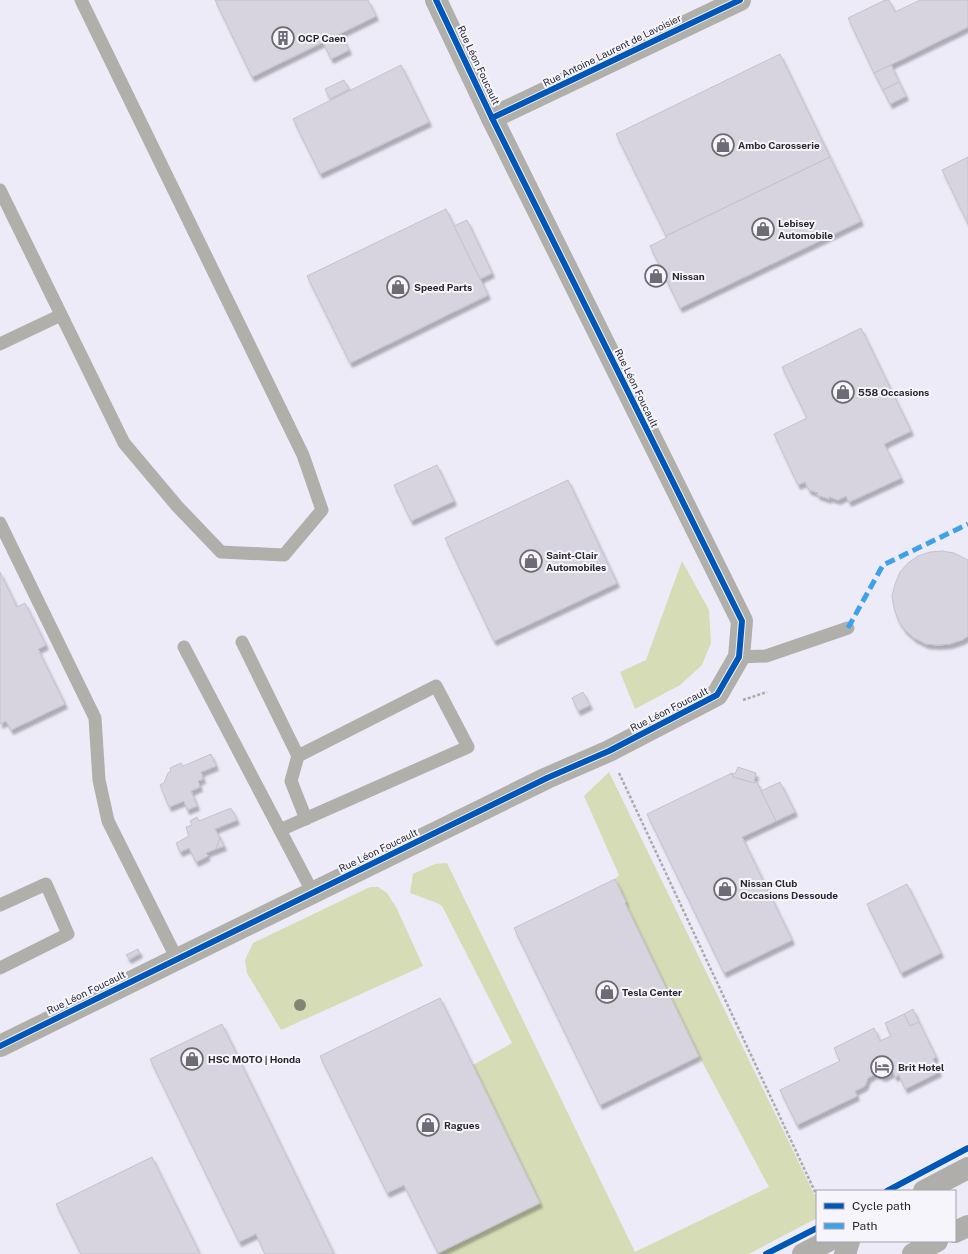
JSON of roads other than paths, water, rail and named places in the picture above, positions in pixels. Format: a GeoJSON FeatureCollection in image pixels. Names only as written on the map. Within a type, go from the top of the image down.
{"type":"FeatureCollection","features":[{"type":"Feature","properties":{"kind":"main road"},"geometry":{"type":"LineString","coordinates":[[926,1190],[968,1168]]}},
{"type":"Feature","properties":{"kind":"main road"},"geometry":{"type":"LineString","coordinates":[[956,1232],[968,1226]]}},
{"type":"Feature","properties":{"kind":"main road"},"geometry":{"type":"LineString","coordinates":[[803,1254],[826,1242]]}},
{"type":"Feature","properties":{"kind":"main road"},"geometry":{"type":"LineString","coordinates":[[845,1254],[849,1242]]}},
{"type":"Feature","properties":{"kind":"street","name":"Rue Léon Foucault"},"geometry":{"type":"LineString","coordinates":[[0,1046],[547,778],[609,751],[717,695],[739,657],[742,621],[492,118],[436,0]]}},
{"type":"Feature","properties":{"kind":"street","name":"Rue Antoine Laurent de Lavoisier"},"geometry":{"type":"LineString","coordinates":[[492,118],[740,0]]}},
{"type":"Feature","properties":{"kind":"lane"},"geometry":{"type":"LineString","coordinates":[[0,190],[124,443],[177,506],[221,552],[284,555],[322,510],[303,455],[81,0]]}},
{"type":"Feature","properties":{"kind":"lane"},"geometry":{"type":"LineString","coordinates":[[0,344],[61,315]]}},
{"type":"Feature","properties":{"kind":"lane"},"geometry":{"type":"LineString","coordinates":[[0,523],[95,718],[99,780],[108,820],[177,959]]}},
{"type":"Feature","properties":{"kind":"lane"},"geometry":{"type":"LineString","coordinates":[[739,657],[766,656],[848,628]]}},
{"type":"Feature","properties":{"kind":"lane"},"geometry":{"type":"LineString","coordinates":[[242,642],[298,756],[291,781],[306,819]]}},
{"type":"Feature","properties":{"kind":"lane"},"geometry":{"type":"LineString","coordinates":[[184,646],[313,892]]}},
{"type":"Feature","properties":{"kind":"lane"},"geometry":{"type":"LineString","coordinates":[[280,830],[468,747],[436,686],[298,756]]}},
{"type":"Feature","properties":{"kind":"lane"},"geometry":{"type":"LineString","coordinates":[[0,905],[46,884],[68,934],[0,968]]}},
{"type":"Feature","properties":{"kind":"place","name":"OCP Caen"},"geometry":{"type":"Point","coordinates":[283,38]}},
{"type":"Feature","properties":{"kind":"place","name":"Ambo Carosserie"},"geometry":{"type":"Point","coordinates":[723,145]}},
{"type":"Feature","properties":{"kind":"place","name":"Lebisey Automobile"},"geometry":{"type":"Point","coordinates":[763,229]}},
{"type":"Feature","properties":{"kind":"place","name":"Nissan"},"geometry":{"type":"Point","coordinates":[656,276]}},
{"type":"Feature","properties":{"kind":"place","name":"Speed Parts"},"geometry":{"type":"Point","coordinates":[398,287]}},
{"type":"Feature","properties":{"kind":"place","name":"558 Occasions"},"geometry":{"type":"Point","coordinates":[843,392]}},
{"type":"Feature","properties":{"kind":"place","name":"Saint-Clair Automobiles"},"geometry":{"type":"Point","coordinates":[531,561]}},
{"type":"Feature","properties":{"kind":"place","name":"Nissan Club Occasions Dessoude"},"geometry":{"type":"Point","coordinates":[725,889]}},
{"type":"Feature","properties":{"kind":"place","name":"Tesla Center"},"geometry":{"type":"Point","coordinates":[607,992]}},
{"type":"Feature","properties":{"kind":"place","name":"HSC MOTO | Honda"},"geometry":{"type":"Point","coordinates":[192,1059]}},
{"type":"Feature","properties":{"kind":"place","name":"Brit Hotel"},"geometry":{"type":"Point","coordinates":[882,1067]}},
{"type":"Feature","properties":{"kind":"place","name":"Ragues"},"geometry":{"type":"Point","coordinates":[428,1125]}}]}
